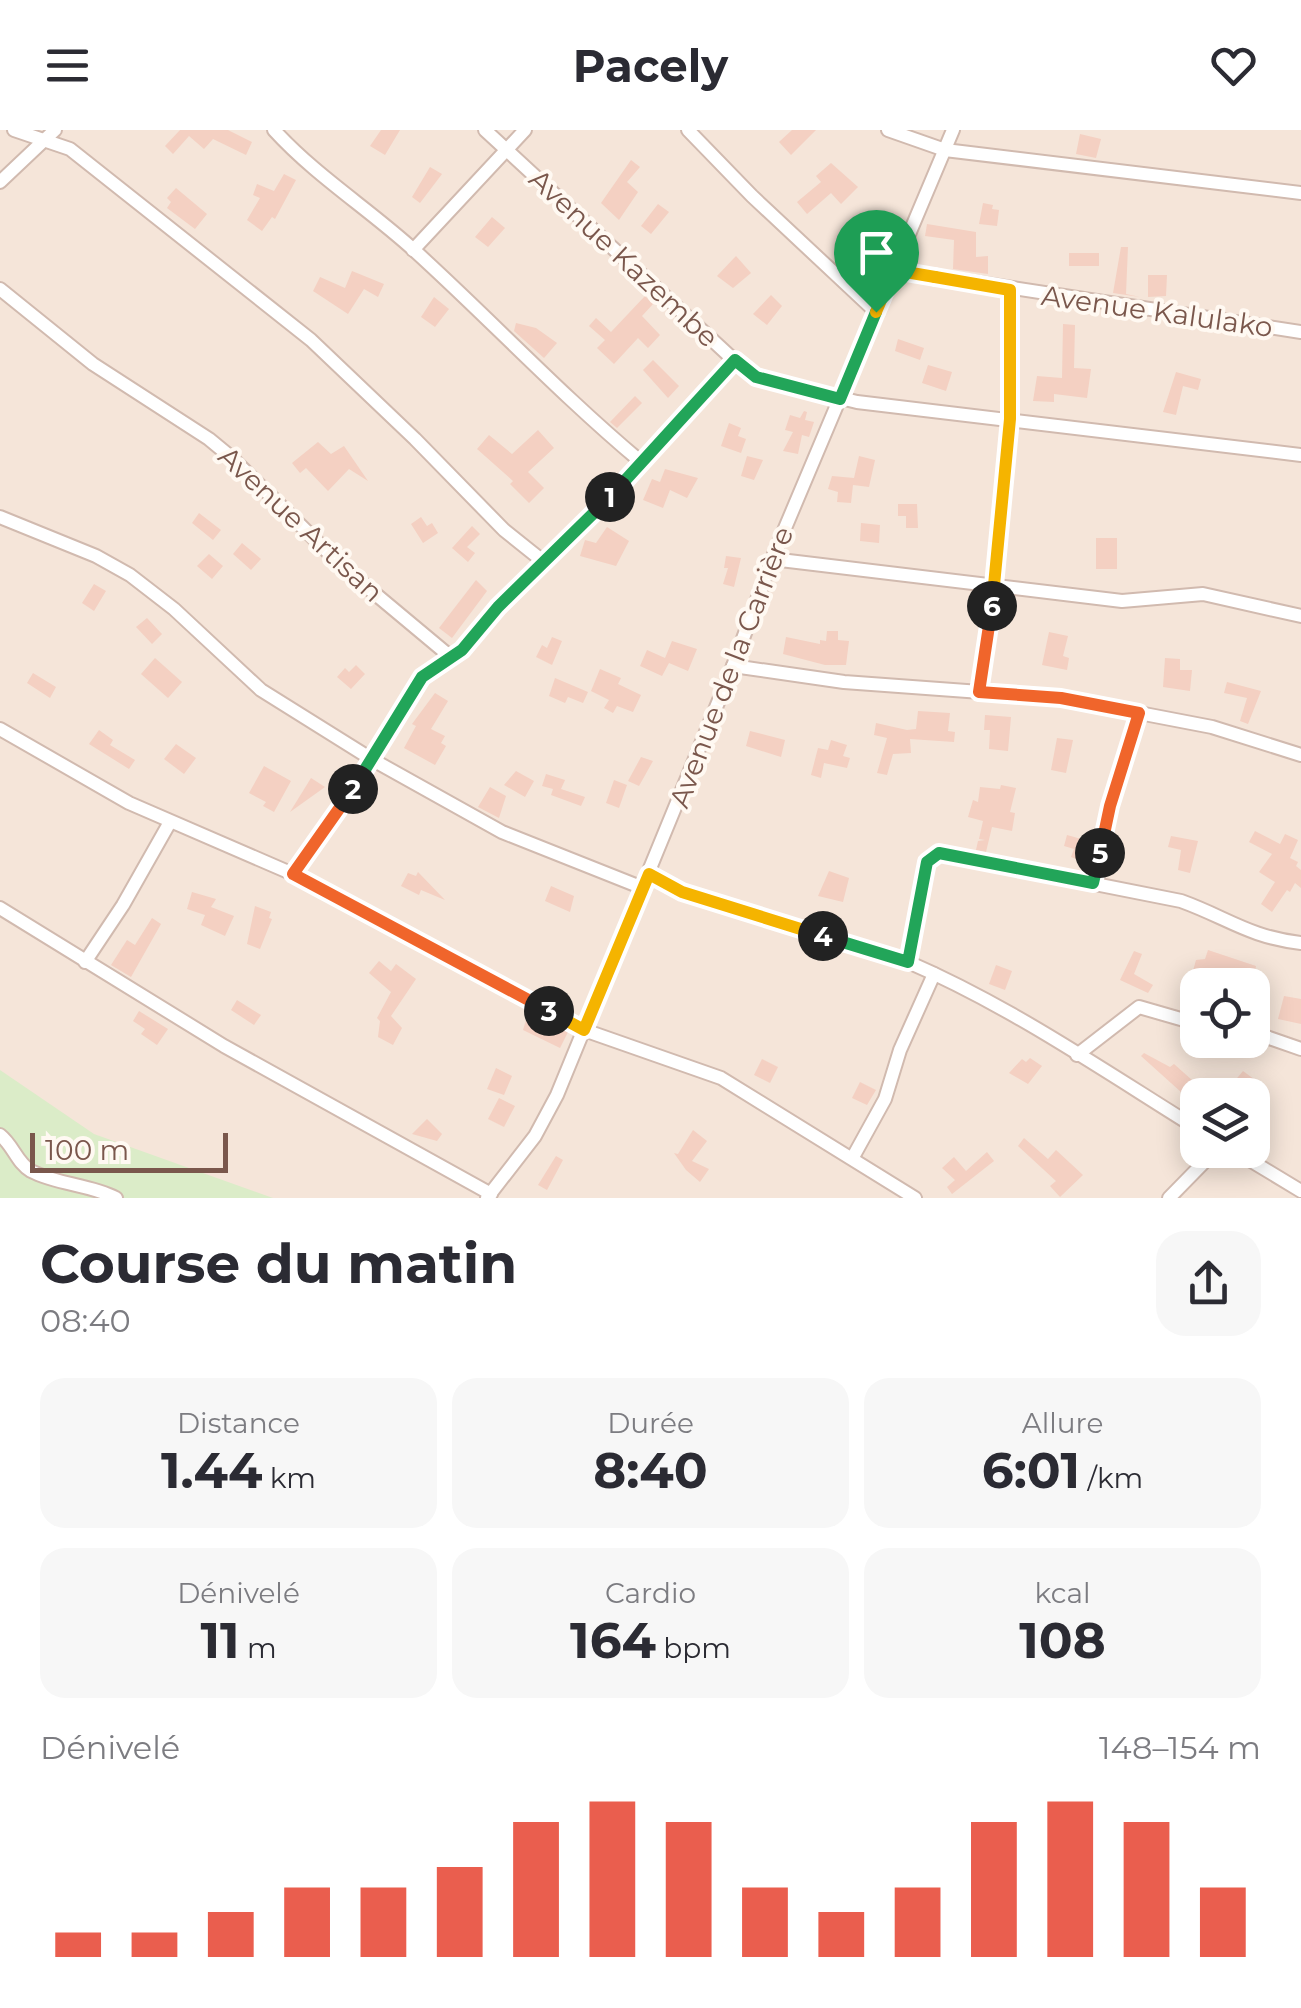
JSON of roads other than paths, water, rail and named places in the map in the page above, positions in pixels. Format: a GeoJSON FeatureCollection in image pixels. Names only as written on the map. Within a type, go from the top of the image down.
{"type":"FeatureCollection","features":[{"type":"Feature","properties":{"kind":"street"},"geometry":{"type":"LineString","coordinates":[[14,130],[51,135],[310,340],[504,530],[544,562]]}},
{"type":"Feature","properties":{"kind":"street"},"geometry":{"type":"LineString","coordinates":[[274,130],[414,250],[532,367],[640,462]]}},
{"type":"Feature","properties":{"kind":"street","name":"Avenue Kazembe"},"geometry":{"type":"LineString","coordinates":[[485,130],[756,377],[888,407],[1301,455]]}},
{"type":"Feature","properties":{"kind":"street"},"geometry":{"type":"LineString","coordinates":[[414,250],[524,130]]}},
{"type":"Feature","properties":{"kind":"street"},"geometry":{"type":"LineString","coordinates":[[688,130],[876,312]]}},
{"type":"Feature","properties":{"kind":"street"},"geometry":{"type":"LineString","coordinates":[[888,130],[946,150],[1301,193]]}},
{"type":"Feature","properties":{"kind":"street","name":"Avenue de la Carrière"},"geometry":{"type":"LineString","coordinates":[[489,1196],[548,1114],[733,666],[772,558],[954,130]]}},
{"type":"Feature","properties":{"kind":"street"},"geometry":{"type":"LineString","coordinates":[[0,182],[51,135]]}},
{"type":"Feature","properties":{"kind":"street","name":"Avenue Kalulako"},"geometry":{"type":"LineString","coordinates":[[894,270],[1301,332]]}},
{"type":"Feature","properties":{"kind":"street","name":"Avenue Artisan"},"geometry":{"type":"LineString","coordinates":[[0,289],[93,364],[209,439],[343,568],[452,658]]}},
{"type":"Feature","properties":{"kind":"street"},"geometry":{"type":"LineString","coordinates":[[979,692],[1010,419],[1010,290]]}},
{"type":"Feature","properties":{"kind":"street"},"geometry":{"type":"LineString","coordinates":[[293,874],[374,760],[416,684],[452,658],[609,498],[735,360]]}},
{"type":"Feature","properties":{"kind":"street"},"geometry":{"type":"LineString","coordinates":[[0,517],[96,556],[130,576],[174,609],[260,690],[374,760],[502,832],[643,888]]}},
{"type":"Feature","properties":{"kind":"street"},"geometry":{"type":"LineString","coordinates":[[772,558],[1122,601],[1203,594],[1301,616]]}},
{"type":"Feature","properties":{"kind":"street"},"geometry":{"type":"LineString","coordinates":[[733,666],[844,682],[1061,698],[1212,727],[1301,756]]}},
{"type":"Feature","properties":{"kind":"street"},"geometry":{"type":"LineString","coordinates":[[1093,883],[1110,806],[1139,713]]}},
{"type":"Feature","properties":{"kind":"street"},"geometry":{"type":"LineString","coordinates":[[0,729],[92,783],[170,822],[293,874],[584,1030],[721,1078],[915,1198]]}},
{"type":"Feature","properties":{"kind":"street"},"geometry":{"type":"LineString","coordinates":[[85,962],[170,822]]}},
{"type":"Feature","properties":{"kind":"street"},"geometry":{"type":"LineString","coordinates":[[908,962],[927,862],[939,853],[1181,901],[1250,933],[1301,943]]}},
{"type":"Feature","properties":{"kind":"street"},"geometry":{"type":"LineString","coordinates":[[649,874],[682,892],[908,962],[1006,1010],[1180,1117]]}},
{"type":"Feature","properties":{"kind":"street"},"geometry":{"type":"LineString","coordinates":[[0,908],[258,1066],[440,1164],[489,1196]]}},
{"type":"Feature","properties":{"kind":"street"},"geometry":{"type":"LineString","coordinates":[[853,1157],[885,1099],[900,1050],[934,974]]}},
{"type":"Feature","properties":{"kind":"street"},"geometry":{"type":"LineString","coordinates":[[1077,1055],[1139,1007],[1180,1019]]}},
{"type":"Feature","properties":{"kind":"street"},"geometry":{"type":"LineString","coordinates":[[1270,1039],[1301,1050]]}},
{"type":"Feature","properties":{"kind":"street"},"geometry":{"type":"LineString","coordinates":[[0,1135],[26,1168],[116,1198]]}},
{"type":"Feature","properties":{"kind":"street"},"geometry":{"type":"LineString","coordinates":[[1169,1198],[1198,1168]]}},
{"type":"Feature","properties":{"kind":"street"},"geometry":{"type":"LineString","coordinates":[[1262,1168],[1301,1192]]}}]}
